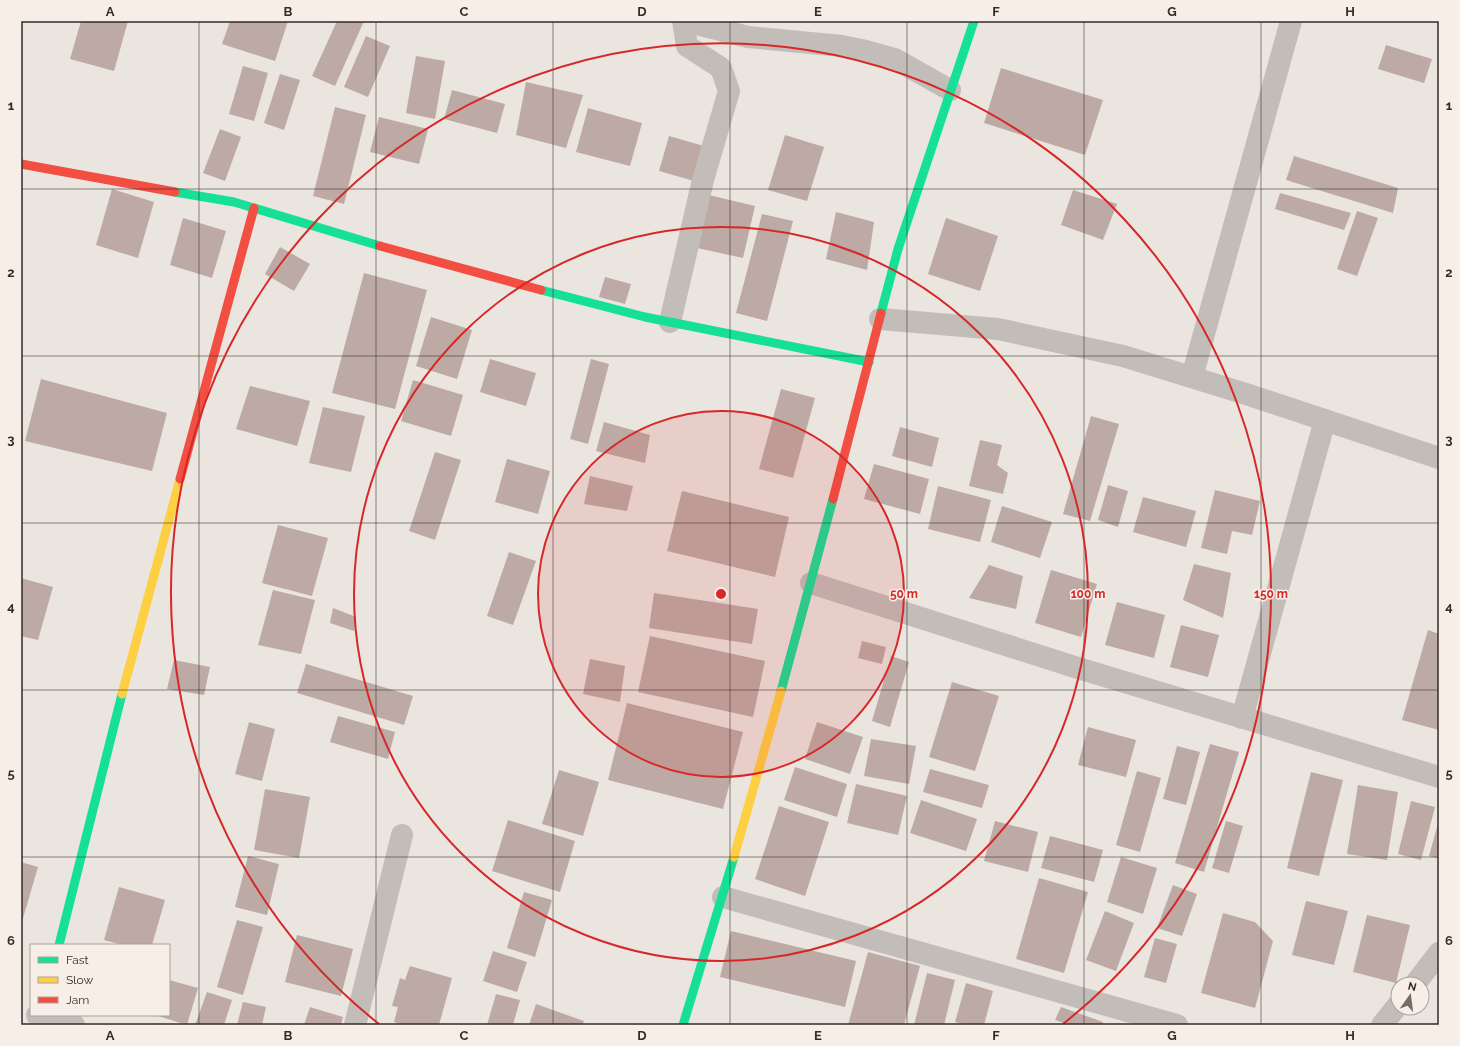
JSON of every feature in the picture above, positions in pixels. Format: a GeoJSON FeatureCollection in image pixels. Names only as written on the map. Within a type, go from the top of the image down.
{"type":"FeatureCollection","features":[{"type":"Feature","properties":{"kind":"street"},"geometry":{"type":"LineString","coordinates":[[670,322],[703,180],[729,91],[721,68],[687,46],[684,21],[748,37],[842,46],[866,51],[895,59],[950,90]]}},
{"type":"Feature","properties":{"kind":"street"},"geometry":{"type":"LineString","coordinates":[[683,1025],[723,897],[811,583],[898,249],[974,21]]}},
{"type":"Feature","properties":{"kind":"street"},"geometry":{"type":"LineString","coordinates":[[1192,377],[1291,21]]}},
{"type":"Feature","properties":{"kind":"street"},"geometry":{"type":"LineString","coordinates":[[21,164],[234,202],[431,261],[645,317],[869,362]]}},
{"type":"Feature","properties":{"kind":"street"},"geometry":{"type":"LineString","coordinates":[[59,944],[137,636],[254,208]]}},
{"type":"Feature","properties":{"kind":"street"},"geometry":{"type":"LineString","coordinates":[[880,319],[998,329],[1123,356],[1192,377],[1439,458]]}},
{"type":"Feature","properties":{"kind":"street"},"geometry":{"type":"LineString","coordinates":[[1242,718],[1325,420]]}},
{"type":"Feature","properties":{"kind":"street"},"geometry":{"type":"LineString","coordinates":[[811,583],[1078,668],[1439,777]]}},
{"type":"Feature","properties":{"kind":"street"},"geometry":{"type":"LineString","coordinates":[[355,1025],[402,835]]}},
{"type":"Feature","properties":{"kind":"street"},"geometry":{"type":"LineString","coordinates":[[723,897],[1177,1025]]}},
{"type":"Feature","properties":{"kind":"street"},"geometry":{"type":"LineString","coordinates":[[1421,976],[1439,953]]}},
{"type":"Feature","properties":{"kind":"street"},"geometry":{"type":"LineString","coordinates":[[1382,1025],[1390,1015]]}},
{"type":"Feature","properties":{"kind":"street"},"geometry":{"type":"LineString","coordinates":[[41,1016],[74,1025]]}},
{"type":"Feature","properties":{"kind":"building"},"geometry":{"type":"Polygon","coordinates":[[[81,21],[128,21],[114,71],[70,59],[81,21]]]}},
{"type":"Feature","properties":{"kind":"building"},"geometry":{"type":"Polygon","coordinates":[[[230,21],[288,21],[275,61],[222,44],[230,21]]]}},
{"type":"Feature","properties":{"kind":"building"},"geometry":{"type":"Polygon","coordinates":[[[337,21],[364,21],[335,86],[312,76],[337,21]]]}},
{"type":"Feature","properties":{"kind":"building"},"geometry":{"type":"Polygon","coordinates":[[[366,36],[390,46],[368,97],[344,87],[366,36]]]}},
{"type":"Feature","properties":{"kind":"building"},"geometry":{"type":"Polygon","coordinates":[[[1386,45],[1432,59],[1424,83],[1378,69],[1386,45]]]}},
{"type":"Feature","properties":{"kind":"building"},"geometry":{"type":"Polygon","coordinates":[[[416,56],[445,61],[435,119],[406,113],[416,56]]]}},
{"type":"Feature","properties":{"kind":"building"},"geometry":{"type":"Polygon","coordinates":[[[243,66],[268,73],[254,121],[229,114],[243,66]]]}},
{"type":"Feature","properties":{"kind":"building"},"geometry":{"type":"Polygon","coordinates":[[[1001,68],[1103,100],[1085,155],[984,123],[1001,68]]]}},
{"type":"Feature","properties":{"kind":"building"},"geometry":{"type":"Polygon","coordinates":[[[280,74],[300,80],[284,130],[264,123],[280,74]]]}},
{"type":"Feature","properties":{"kind":"building"},"geometry":{"type":"Polygon","coordinates":[[[526,82],[583,95],[566,148],[516,135],[526,82]]]}},
{"type":"Feature","properties":{"kind":"building"},"geometry":{"type":"Polygon","coordinates":[[[452,90],[505,104],[497,133],[444,119],[452,90]]]}},
{"type":"Feature","properties":{"kind":"building"},"geometry":{"type":"Polygon","coordinates":[[[335,107],[366,115],[344,204],[313,196],[335,107]]]}},
{"type":"Feature","properties":{"kind":"building"},"geometry":{"type":"Polygon","coordinates":[[[588,108],[642,123],[630,166],[576,152],[588,108]]]}},
{"type":"Feature","properties":{"kind":"building"},"geometry":{"type":"Polygon","coordinates":[[[379,117],[428,129],[419,164],[370,152],[379,117]]]}},
{"type":"Feature","properties":{"kind":"building"},"geometry":{"type":"Polygon","coordinates":[[[220,129],[241,137],[225,181],[203,173],[220,129]]]}},
{"type":"Feature","properties":{"kind":"building"},"geometry":{"type":"Polygon","coordinates":[[[785,135],[824,147],[807,201],[768,190],[785,135]]]}},
{"type":"Feature","properties":{"kind":"building"},"geometry":{"type":"Polygon","coordinates":[[[669,136],[704,146],[694,181],[659,171],[669,136]]]}},
{"type":"Feature","properties":{"kind":"building"},"geometry":{"type":"Polygon","coordinates":[[[1294,156],[1398,188],[1393,213],[1286,180],[1294,156]]]}},
{"type":"Feature","properties":{"kind":"building"},"geometry":{"type":"Polygon","coordinates":[[[112,189],[154,202],[138,258],[96,245],[112,189]]]}},
{"type":"Feature","properties":{"kind":"building"},"geometry":{"type":"Polygon","coordinates":[[[1073,190],[1117,204],[1103,240],[1061,225],[1073,190]]]}},
{"type":"Feature","properties":{"kind":"building"},"geometry":{"type":"Polygon","coordinates":[[[1280,193],[1351,213],[1344,230],[1275,209],[1280,193]]]}},
{"type":"Feature","properties":{"kind":"building"},"geometry":{"type":"Polygon","coordinates":[[[709,195],[755,206],[743,258],[697,248],[709,195]]]}},
{"type":"Feature","properties":{"kind":"building"},"geometry":{"type":"Polygon","coordinates":[[[1357,211],[1378,218],[1357,276],[1337,269],[1357,211]]]}},
{"type":"Feature","properties":{"kind":"building"},"geometry":{"type":"Polygon","coordinates":[[[836,212],[874,222],[867,270],[826,259],[836,212]]]}},
{"type":"Feature","properties":{"kind":"building"},"geometry":{"type":"Polygon","coordinates":[[[762,214],[793,221],[767,321],[736,313],[762,214]]]}},
{"type":"Feature","properties":{"kind":"building"},"geometry":{"type":"Polygon","coordinates":[[[183,218],[226,231],[212,278],[170,265],[183,218]]]}},
{"type":"Feature","properties":{"kind":"building"},"geometry":{"type":"Polygon","coordinates":[[[946,218],[998,236],[980,291],[928,274],[946,218]]]}},
{"type":"Feature","properties":{"kind":"building"},"geometry":{"type":"Polygon","coordinates":[[[280,247],[310,264],[294,291],[265,274],[280,247]]]}},
{"type":"Feature","properties":{"kind":"building"},"geometry":{"type":"Polygon","coordinates":[[[364,273],[427,290],[395,409],[332,393],[364,273]]]}},
{"type":"Feature","properties":{"kind":"building"},"geometry":{"type":"Polygon","coordinates":[[[605,277],[631,284],[625,304],[599,297],[605,277]]]}},
{"type":"Feature","properties":{"kind":"building"},"geometry":{"type":"Polygon","coordinates":[[[431,317],[472,330],[457,379],[416,366],[431,317]]]}},
{"type":"Feature","properties":{"kind":"building"},"geometry":{"type":"Polygon","coordinates":[[[490,359],[536,373],[526,406],[480,392],[490,359]]]}},
{"type":"Feature","properties":{"kind":"building"},"geometry":{"type":"Polygon","coordinates":[[[591,359],[609,364],[588,444],[570,439],[591,359]]]}},
{"type":"Feature","properties":{"kind":"building"},"geometry":{"type":"Polygon","coordinates":[[[41,379],[167,413],[152,471],[25,441],[41,379]]]}},
{"type":"Feature","properties":{"kind":"building"},"geometry":{"type":"Polygon","coordinates":[[[413,380],[463,395],[451,436],[401,421],[413,380]]]}},
{"type":"Feature","properties":{"kind":"building"},"geometry":{"type":"Polygon","coordinates":[[[250,386],[310,401],[297,446],[236,429],[250,386]]]}},
{"type":"Feature","properties":{"kind":"building"},"geometry":{"type":"Polygon","coordinates":[[[781,389],[815,398],[793,478],[759,469],[781,389]]]}},
{"type":"Feature","properties":{"kind":"building"},"geometry":{"type":"Polygon","coordinates":[[[323,407],[365,416],[351,472],[309,463],[323,407]]]}},
{"type":"Feature","properties":{"kind":"building"},"geometry":{"type":"Polygon","coordinates":[[[1091,416],[1119,424],[1090,521],[1063,514],[1091,416]]]}},
{"type":"Feature","properties":{"kind":"building"},"geometry":{"type":"Polygon","coordinates":[[[604,422],[650,435],[645,463],[596,451],[604,422]]]}},
{"type":"Feature","properties":{"kind":"building"},"geometry":{"type":"Polygon","coordinates":[[[900,427],[939,438],[932,467],[892,456],[900,427]]]}},
{"type":"Feature","properties":{"kind":"building"},"geometry":{"type":"Polygon","coordinates":[[[980,440],[1002,445],[997,465],[1008,473],[1003,494],[969,486],[980,440]]]}},
{"type":"Feature","properties":{"kind":"building"},"geometry":{"type":"Polygon","coordinates":[[[435,452],[461,460],[435,540],[409,531],[435,452]]]}},
{"type":"Feature","properties":{"kind":"building"},"geometry":{"type":"Polygon","coordinates":[[[507,459],[550,471],[538,514],[495,502],[507,459]]]}},
{"type":"Feature","properties":{"kind":"building"},"geometry":{"type":"Polygon","coordinates":[[[874,464],[929,479],[920,514],[864,499],[874,464]]]}},
{"type":"Feature","properties":{"kind":"building"},"geometry":{"type":"Polygon","coordinates":[[[590,476],[633,486],[627,511],[584,504],[590,476]]]}},
{"type":"Feature","properties":{"kind":"building"},"geometry":{"type":"Polygon","coordinates":[[[1108,485],[1128,491],[1118,527],[1098,520],[1108,485]]]}},
{"type":"Feature","properties":{"kind":"building"},"geometry":{"type":"Polygon","coordinates":[[[938,486],[991,500],[980,542],[928,529],[938,486]]]}},
{"type":"Feature","properties":{"kind":"building"},"geometry":{"type":"Polygon","coordinates":[[[1215,490],[1260,501],[1252,535],[1232,531],[1227,554],[1201,548],[1215,490]]]}},
{"type":"Feature","properties":{"kind":"building"},"geometry":{"type":"Polygon","coordinates":[[[682,491],[789,517],[775,577],[667,551],[682,491]]]}},
{"type":"Feature","properties":{"kind":"building"},"geometry":{"type":"Polygon","coordinates":[[[1143,497],[1196,511],[1186,547],[1133,532],[1143,497]]]}},
{"type":"Feature","properties":{"kind":"building"},"geometry":{"type":"Polygon","coordinates":[[[1002,506],[1052,522],[1040,558],[991,542],[1002,506]]]}},
{"type":"Feature","properties":{"kind":"building"},"geometry":{"type":"Polygon","coordinates":[[[278,525],[328,538],[312,596],[262,583],[278,525]]]}},
{"type":"Feature","properties":{"kind":"building"},"geometry":{"type":"Polygon","coordinates":[[[509,552],[536,561],[513,625],[487,616],[509,552]]]}},
{"type":"Feature","properties":{"kind":"building"},"geometry":{"type":"Polygon","coordinates":[[[1194,564],[1231,573],[1223,618],[1183,600],[1194,564]]]}},
{"type":"Feature","properties":{"kind":"building"},"geometry":{"type":"Polygon","coordinates":[[[989,565],[1023,576],[1016,609],[969,598],[989,565]]]}},
{"type":"Feature","properties":{"kind":"building"},"geometry":{"type":"Polygon","coordinates":[[[1051,570],[1097,584],[1081,637],[1035,623],[1051,570]]]}},
{"type":"Feature","properties":{"kind":"building"},"geometry":{"type":"Polygon","coordinates":[[[21,578],[53,587],[38,640],[21,636],[21,578]]]}},
{"type":"Feature","properties":{"kind":"building"},"geometry":{"type":"Polygon","coordinates":[[[273,590],[315,600],[301,654],[258,645],[273,590]]]}},
{"type":"Feature","properties":{"kind":"building"},"geometry":{"type":"Polygon","coordinates":[[[654,593],[758,609],[752,644],[649,628],[654,593]]]}},
{"type":"Feature","properties":{"kind":"building"},"geometry":{"type":"Polygon","coordinates":[[[1117,602],[1165,615],[1154,658],[1105,645],[1117,602]]]}},
{"type":"Feature","properties":{"kind":"building"},"geometry":{"type":"Polygon","coordinates":[[[333,608],[356,617],[354,631],[330,623],[333,608]]]}},
{"type":"Feature","properties":{"kind":"building"},"geometry":{"type":"Polygon","coordinates":[[[1181,625],[1219,635],[1208,677],[1170,667],[1181,625]]]}},
{"type":"Feature","properties":{"kind":"building"},"geometry":{"type":"Polygon","coordinates":[[[1428,630],[1439,634],[1439,730],[1402,720],[1428,630]]]}},
{"type":"Feature","properties":{"kind":"building"},"geometry":{"type":"Polygon","coordinates":[[[650,636],[765,661],[753,717],[638,692],[650,636]]]}},
{"type":"Feature","properties":{"kind":"building"},"geometry":{"type":"Polygon","coordinates":[[[862,641],[886,647],[882,664],[858,658],[862,641]]]}},
{"type":"Feature","properties":{"kind":"building"},"geometry":{"type":"Polygon","coordinates":[[[891,656],[909,662],[890,727],[872,721],[891,656]]]}},
{"type":"Feature","properties":{"kind":"building"},"geometry":{"type":"Polygon","coordinates":[[[590,659],[625,666],[620,702],[583,694],[590,659]]]}},
{"type":"Feature","properties":{"kind":"building"},"geometry":{"type":"Polygon","coordinates":[[[174,660],[210,667],[204,695],[167,689],[174,660]]]}},
{"type":"Feature","properties":{"kind":"building"},"geometry":{"type":"Polygon","coordinates":[[[306,664],[413,696],[404,725],[297,693],[306,664]]]}},
{"type":"Feature","properties":{"kind":"building"},"geometry":{"type":"Polygon","coordinates":[[[952,682],[999,696],[975,771],[929,757],[952,682]]]}},
{"type":"Feature","properties":{"kind":"building"},"geometry":{"type":"Polygon","coordinates":[[[627,703],[743,732],[723,809],[608,780],[627,703]]]}},
{"type":"Feature","properties":{"kind":"building"},"geometry":{"type":"Polygon","coordinates":[[[338,716],[395,732],[388,759],[330,742],[338,716]]]}},
{"type":"Feature","properties":{"kind":"building"},"geometry":{"type":"Polygon","coordinates":[[[249,722],[275,729],[262,781],[235,774],[249,722]]]}},
{"type":"Feature","properties":{"kind":"building"},"geometry":{"type":"Polygon","coordinates":[[[817,722],[863,737],[850,774],[805,759],[817,722]]]}},
{"type":"Feature","properties":{"kind":"building"},"geometry":{"type":"Polygon","coordinates":[[[1088,727],[1136,740],[1126,777],[1078,765],[1088,727]]]}},
{"type":"Feature","properties":{"kind":"building"},"geometry":{"type":"Polygon","coordinates":[[[871,739],[916,746],[909,784],[864,776],[871,739]]]}},
{"type":"Feature","properties":{"kind":"building"},"geometry":{"type":"Polygon","coordinates":[[[1210,744],[1239,752],[1204,872],[1175,863],[1210,744]]]}},
{"type":"Feature","properties":{"kind":"building"},"geometry":{"type":"Polygon","coordinates":[[[1177,746],[1200,752],[1186,805],[1163,799],[1177,746]]]}},
{"type":"Feature","properties":{"kind":"building"},"geometry":{"type":"Polygon","coordinates":[[[795,767],[847,784],[837,817],[784,800],[795,767]]]}},
{"type":"Feature","properties":{"kind":"building"},"geometry":{"type":"Polygon","coordinates":[[[930,769],[989,785],[982,808],[923,792],[930,769]]]}},
{"type":"Feature","properties":{"kind":"building"},"geometry":{"type":"Polygon","coordinates":[[[559,770],[599,782],[583,836],[542,824],[559,770]]]}},
{"type":"Feature","properties":{"kind":"building"},"geometry":{"type":"Polygon","coordinates":[[[1137,771],[1161,778],[1140,852],[1116,845],[1137,771]]]}},
{"type":"Feature","properties":{"kind":"building"},"geometry":{"type":"Polygon","coordinates":[[[1311,772],[1343,780],[1319,876],[1287,868],[1311,772]]]}},
{"type":"Feature","properties":{"kind":"building"},"geometry":{"type":"Polygon","coordinates":[[[856,784],[907,796],[898,835],[847,823],[856,784]]]}},
{"type":"Feature","properties":{"kind":"building"},"geometry":{"type":"Polygon","coordinates":[[[1358,785],[1398,792],[1387,860],[1347,854],[1358,785]]]}},
{"type":"Feature","properties":{"kind":"building"},"geometry":{"type":"Polygon","coordinates":[[[265,789],[310,797],[299,858],[254,850],[265,789]]]}},
{"type":"Feature","properties":{"kind":"building"},"geometry":{"type":"Polygon","coordinates":[[[921,800],[977,819],[966,851],[910,833],[921,800]]]}},
{"type":"Feature","properties":{"kind":"building"},"geometry":{"type":"Polygon","coordinates":[[[1411,801],[1435,807],[1421,860],[1398,854],[1411,801]]]}},
{"type":"Feature","properties":{"kind":"building"},"geometry":{"type":"Polygon","coordinates":[[[779,806],[829,822],[805,896],[755,879],[779,806]]]}},
{"type":"Feature","properties":{"kind":"building"},"geometry":{"type":"Polygon","coordinates":[[[508,820],[575,841],[560,892],[492,871],[508,820]]]}},
{"type":"Feature","properties":{"kind":"building"},"geometry":{"type":"Polygon","coordinates":[[[1439,820],[1439,859],[1429,856],[1439,820]]]}},
{"type":"Feature","properties":{"kind":"building"},"geometry":{"type":"Polygon","coordinates":[[[995,821],[1038,832],[1028,872],[984,861],[995,821]]]}},
{"type":"Feature","properties":{"kind":"building"},"geometry":{"type":"Polygon","coordinates":[[[1226,821],[1243,826],[1229,873],[1212,868],[1226,821]]]}},
{"type":"Feature","properties":{"kind":"building"},"geometry":{"type":"Polygon","coordinates":[[[1050,836],[1103,850],[1094,882],[1041,868],[1050,836]]]}},
{"type":"Feature","properties":{"kind":"building"},"geometry":{"type":"Polygon","coordinates":[[[248,856],[279,864],[267,915],[235,907],[248,856]]]}},
{"type":"Feature","properties":{"kind":"building"},"geometry":{"type":"Polygon","coordinates":[[[1121,857],[1157,868],[1143,914],[1107,902],[1121,857]]]}},
{"type":"Feature","properties":{"kind":"building"},"geometry":{"type":"Polygon","coordinates":[[[21,862],[38,867],[21,925],[21,862]]]}},
{"type":"Feature","properties":{"kind":"building"},"geometry":{"type":"Polygon","coordinates":[[[1039,878],[1088,892],[1064,973],[1016,959],[1039,878]]]}},
{"type":"Feature","properties":{"kind":"building"},"geometry":{"type":"Polygon","coordinates":[[[1173,885],[1197,894],[1182,936],[1157,928],[1173,885]]]}},
{"type":"Feature","properties":{"kind":"building"},"geometry":{"type":"Polygon","coordinates":[[[119,887],[165,900],[152,944],[119,944],[104,940],[119,887]]]}},
{"type":"Feature","properties":{"kind":"building"},"geometry":{"type":"Polygon","coordinates":[[[524,892],[552,900],[535,957],[507,948],[524,892]]]}},
{"type":"Feature","properties":{"kind":"building"},"geometry":{"type":"Polygon","coordinates":[[[1306,901],[1348,911],[1334,965],[1292,955],[1306,901]]]}},
{"type":"Feature","properties":{"kind":"building"},"geometry":{"type":"Polygon","coordinates":[[[1105,911],[1134,923],[1116,971],[1086,960],[1105,911]]]}},
{"type":"Feature","properties":{"kind":"building"},"geometry":{"type":"Polygon","coordinates":[[[1223,913],[1255,922],[1273,941],[1255,1008],[1201,993],[1223,913]]]}},
{"type":"Feature","properties":{"kind":"building"},"geometry":{"type":"Polygon","coordinates":[[[1367,915],[1410,925],[1398,976],[1390,976],[1390,981],[1353,972],[1367,915]]]}},
{"type":"Feature","properties":{"kind":"building"},"geometry":{"type":"Polygon","coordinates":[[[237,920],[263,927],[243,995],[217,987],[237,920]]]}},
{"type":"Feature","properties":{"kind":"building"},"geometry":{"type":"Polygon","coordinates":[[[731,931],[856,961],[845,1007],[720,977],[731,931]]]}},
{"type":"Feature","properties":{"kind":"building"},"geometry":{"type":"Polygon","coordinates":[[[297,935],[353,949],[341,996],[285,982],[297,935]]]}},
{"type":"Feature","properties":{"kind":"building"},"geometry":{"type":"Polygon","coordinates":[[[1155,938],[1177,944],[1166,983],[1144,977],[1155,938]]]}},
{"type":"Feature","properties":{"kind":"building"},"geometry":{"type":"Polygon","coordinates":[[[493,951],[527,962],[517,992],[483,981],[493,951]]]}},
{"type":"Feature","properties":{"kind":"building"},"geometry":{"type":"Polygon","coordinates":[[[868,952],[920,966],[904,1025],[848,1025],[868,952]]]}},
{"type":"Feature","properties":{"kind":"building"},"geometry":{"type":"Polygon","coordinates":[[[410,966],[452,978],[439,1025],[403,1025],[394,1022],[398,1007],[392,1006],[400,978],[405,980],[410,966]]]}},
{"type":"Feature","properties":{"kind":"building"},"geometry":{"type":"Polygon","coordinates":[[[927,973],[955,980],[944,1025],[914,1025],[927,973]]]}},
{"type":"Feature","properties":{"kind":"building"},"geometry":{"type":"Polygon","coordinates":[[[170,980],[198,988],[187,1025],[158,1016],[170,1016],[170,980]]]}},
{"type":"Feature","properties":{"kind":"building"},"geometry":{"type":"Polygon","coordinates":[[[966,983],[993,991],[984,1025],[965,1025],[955,1022],[966,983]]]}},
{"type":"Feature","properties":{"kind":"building"},"geometry":{"type":"Polygon","coordinates":[[[207,992],[232,1000],[224,1025],[195,1025],[207,992]]]}},
{"type":"Feature","properties":{"kind":"building"},"geometry":{"type":"Polygon","coordinates":[[[496,994],[520,1000],[513,1025],[487,1025],[496,994]]]}},
{"type":"Feature","properties":{"kind":"building"},"geometry":{"type":"Polygon","coordinates":[[[243,1002],[266,1007],[262,1025],[237,1025],[243,1002]]]}},
{"type":"Feature","properties":{"kind":"building"},"geometry":{"type":"Polygon","coordinates":[[[536,1004],[584,1021],[582,1025],[529,1025],[536,1004]]]}},
{"type":"Feature","properties":{"kind":"building"},"geometry":{"type":"Polygon","coordinates":[[[310,1007],[343,1017],[341,1025],[304,1025],[310,1007]]]}},
{"type":"Feature","properties":{"kind":"building"},"geometry":{"type":"Polygon","coordinates":[[[1061,1007],[1103,1022],[1102,1025],[1069,1025],[1055,1020],[1061,1007]]]}},
{"type":"Feature","properties":{"kind":"traffic: fast"},"geometry":{"type":"LineString","coordinates":[[881,313],[898,249],[974,21]]}},
{"type":"Feature","properties":{"kind":"traffic: fast"},"geometry":{"type":"LineString","coordinates":[[175,192],[234,202],[380,246]]}},
{"type":"Feature","properties":{"kind":"traffic: fast"},"geometry":{"type":"LineString","coordinates":[[541,290],[645,317],[869,362]]}},
{"type":"Feature","properties":{"kind":"traffic: fast"},"geometry":{"type":"LineString","coordinates":[[781,691],[833,499]]}},
{"type":"Feature","properties":{"kind":"traffic: fast"},"geometry":{"type":"LineString","coordinates":[[59,944],[122,694]]}},
{"type":"Feature","properties":{"kind":"traffic: fast"},"geometry":{"type":"LineString","coordinates":[[683,1025],[734,857]]}},
{"type":"Feature","properties":{"kind":"traffic: slow"},"geometry":{"type":"LineString","coordinates":[[122,694],[180,479]]}},
{"type":"Feature","properties":{"kind":"traffic: slow"},"geometry":{"type":"LineString","coordinates":[[734,857],[781,691]]}},
{"type":"Feature","properties":{"kind":"traffic: jam"},"geometry":{"type":"LineString","coordinates":[[21,164],[175,192]]}},
{"type":"Feature","properties":{"kind":"traffic: jam"},"geometry":{"type":"LineString","coordinates":[[180,479],[254,208]]}},
{"type":"Feature","properties":{"kind":"traffic: jam"},"geometry":{"type":"LineString","coordinates":[[380,246],[541,290]]}},
{"type":"Feature","properties":{"kind":"traffic: jam"},"geometry":{"type":"LineString","coordinates":[[833,499],[881,313]]}}]}
